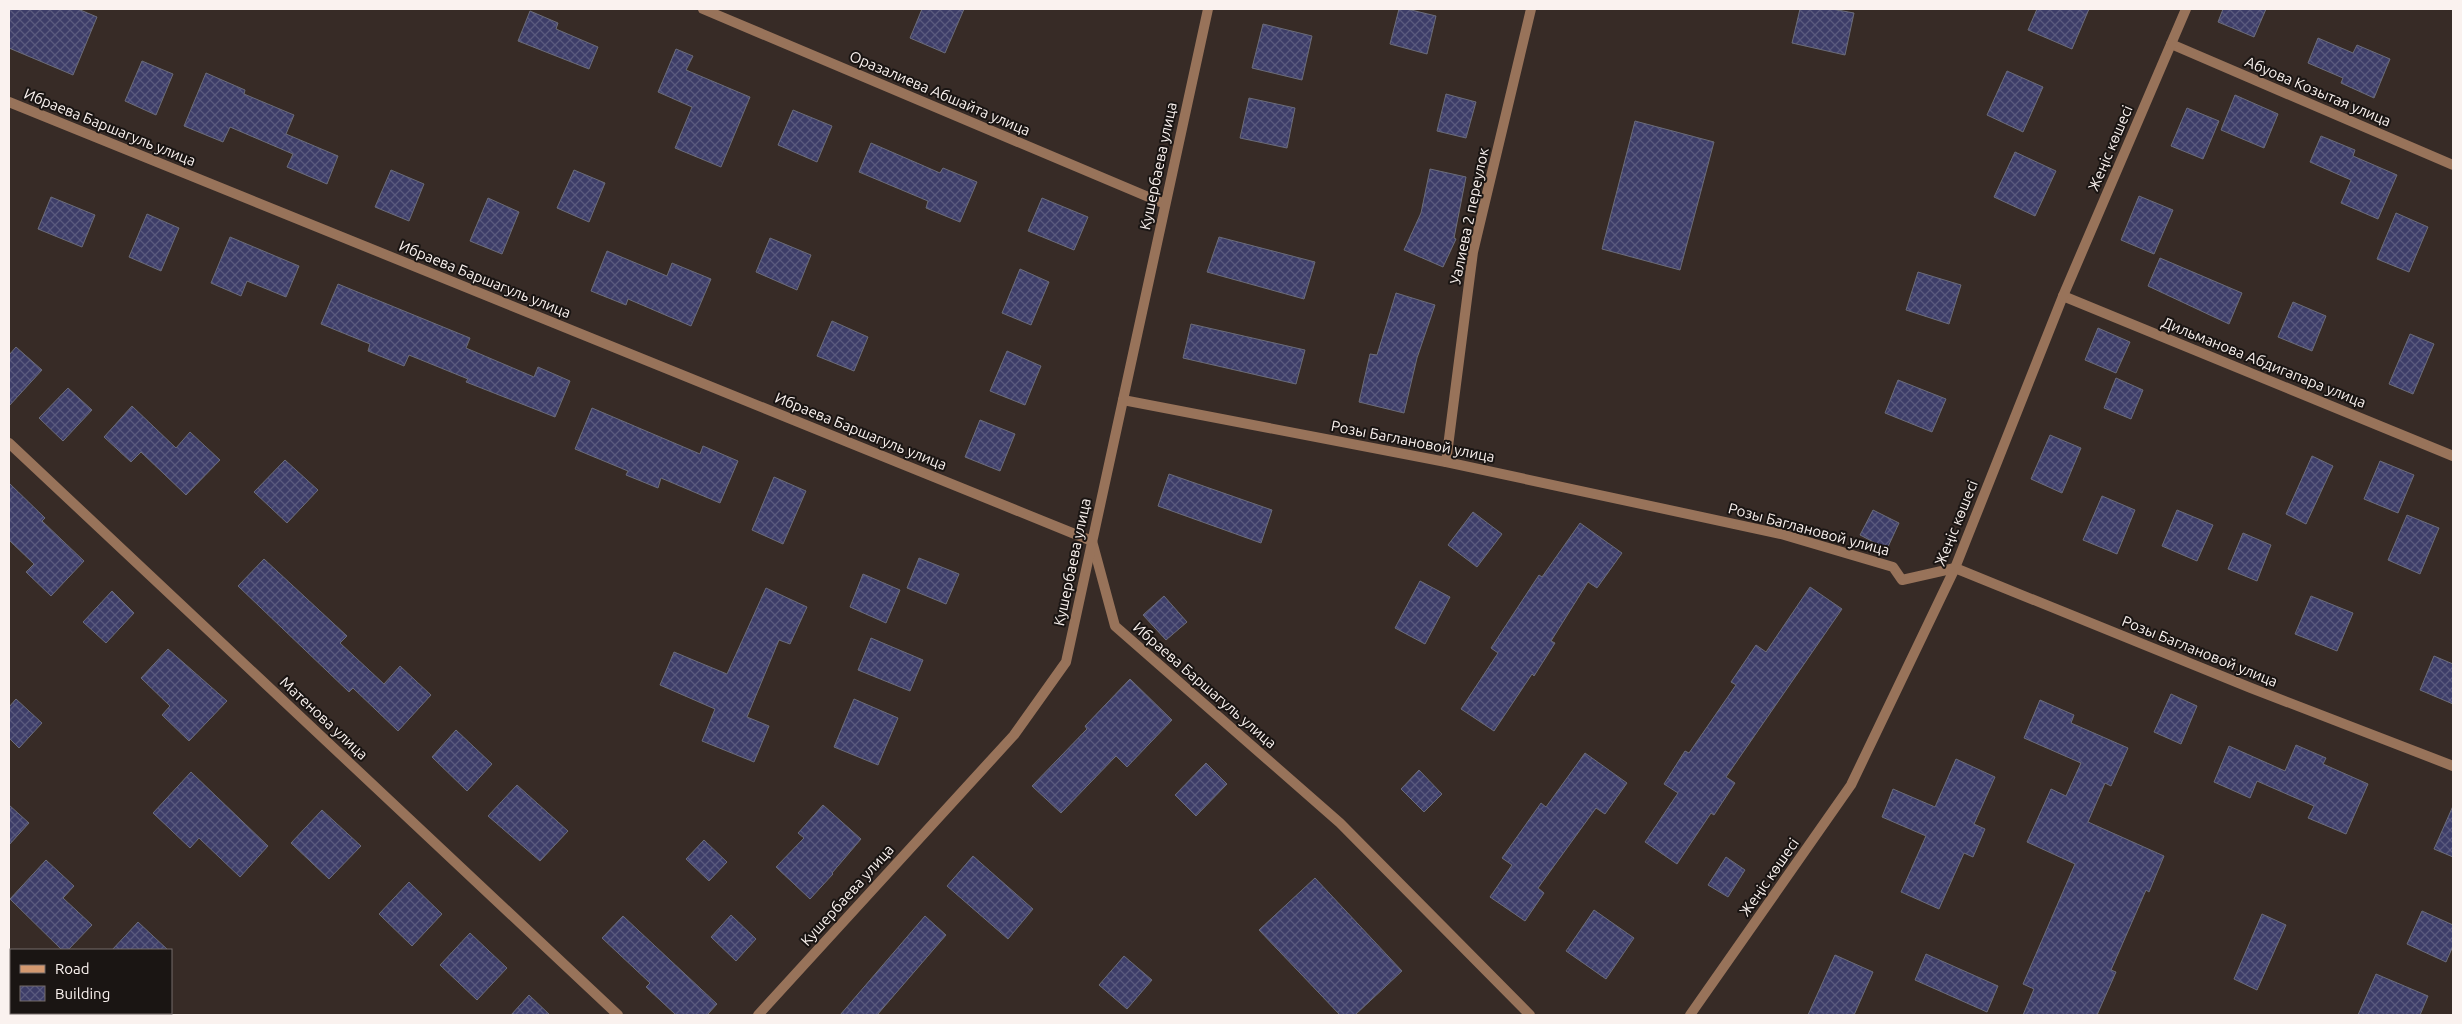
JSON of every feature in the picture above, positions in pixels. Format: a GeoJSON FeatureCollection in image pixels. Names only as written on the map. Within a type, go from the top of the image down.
{"type":"FeatureCollection","features":[{"type":"Feature","properties":{"kind":"street","name":"Оразалиева Абшайта улица"},"geometry":{"type":"LineString","coordinates":[[703,9],[1165,204]]}},
{"type":"Feature","properties":{"kind":"street","name":"Кушербаева улица"},"geometry":{"type":"LineString","coordinates":[[758,1015],[1014,735],[1066,662],[1208,9]]}},
{"type":"Feature","properties":{"kind":"street","name":"Уалиева 2 переулок"},"geometry":{"type":"LineString","coordinates":[[1446,462],[1473,252],[1531,9]]}},
{"type":"Feature","properties":{"kind":"street","name":"Жеңіс көшесі"},"geometry":{"type":"LineString","coordinates":[[1690,1015],[1851,785],[1955,568],[2063,296],[2186,9]]}},
{"type":"Feature","properties":{"kind":"street","name":"Абуова Козытая улица"},"geometry":{"type":"LineString","coordinates":[[2171,44],[2453,165]]}},
{"type":"Feature","properties":{"kind":"street","name":"Ибраева Баршагуль улица"},"geometry":{"type":"LineString","coordinates":[[9,102],[1092,541],[1115,626],[1340,822],[1530,1015]]}},
{"type":"Feature","properties":{"kind":"street","name":"Дильманова Абдигапара улица"},"geometry":{"type":"LineString","coordinates":[[2063,296],[2453,456]]}},
{"type":"Feature","properties":{"kind":"street","name":"Розы Баглановой улица"},"geometry":{"type":"LineString","coordinates":[[1123,400],[1446,462],[1780,534],[1893,567],[1902,580],[1955,568],[2250,688],[2453,766]]}},
{"type":"Feature","properties":{"kind":"street","name":"Матенова улица"},"geometry":{"type":"LineString","coordinates":[[9,443],[618,1015]]}},
{"type":"Feature","properties":{"kind":"building"},"geometry":{"type":"Polygon","coordinates":[[[9,9],[78,9],[97,17],[73,75],[9,48],[9,9]]]}},
{"type":"Feature","properties":{"kind":"building"},"geometry":{"type":"Polygon","coordinates":[[[922,9],[964,9],[945,53],[910,38],[922,9]]]}},
{"type":"Feature","properties":{"kind":"building"},"geometry":{"type":"Polygon","coordinates":[[[1399,9],[1436,16],[1427,54],[1390,44],[1399,9]]]}},
{"type":"Feature","properties":{"kind":"building"},"geometry":{"type":"Polygon","coordinates":[[[1800,9],[1832,9],[1854,13],[1845,55],[1792,43],[1800,9]]]}},
{"type":"Feature","properties":{"kind":"building"},"geometry":{"type":"Polygon","coordinates":[[[2037,9],[2089,9],[2072,49],[2028,30],[2037,9]]]}},
{"type":"Feature","properties":{"kind":"building"},"geometry":{"type":"Polygon","coordinates":[[[2223,9],[2266,9],[2254,37],[2218,22],[2223,9]]]}},
{"type":"Feature","properties":{"kind":"building"},"geometry":{"type":"Polygon","coordinates":[[[530,11],[558,23],[556,29],[598,47],[589,69],[518,41],[530,11]]]}},
{"type":"Feature","properties":{"kind":"building"},"geometry":{"type":"Polygon","coordinates":[[[1263,24],[1312,36],[1302,80],[1252,68],[1263,24]]]}},
{"type":"Feature","properties":{"kind":"building"},"geometry":{"type":"Polygon","coordinates":[[[2318,38],[2353,53],[2357,45],[2390,59],[2374,98],[2341,83],[2343,78],[2308,63],[2318,38]]]}},
{"type":"Feature","properties":{"kind":"building"},"geometry":{"type":"Polygon","coordinates":[[[676,49],[693,56],[686,70],[750,97],[721,167],[675,148],[692,107],[658,92],[676,49]]]}},
{"type":"Feature","properties":{"kind":"building"},"geometry":{"type":"Polygon","coordinates":[[[142,61],[173,74],[156,115],[125,101],[142,61]]]}},
{"type":"Feature","properties":{"kind":"building"},"geometry":{"type":"Polygon","coordinates":[[[2007,71],[2043,87],[2023,132],[1987,115],[2007,71]]]}},
{"type":"Feature","properties":{"kind":"building"},"geometry":{"type":"Polygon","coordinates":[[[206,73],[245,90],[244,94],[294,115],[286,134],[338,156],[327,184],[287,167],[293,154],[230,127],[223,142],[184,126],[206,73]]]}},
{"type":"Feature","properties":{"kind":"building"},"geometry":{"type":"Polygon","coordinates":[[[1446,94],[1476,102],[1466,138],[1437,131],[1446,94]]]}},
{"type":"Feature","properties":{"kind":"building"},"geometry":{"type":"Polygon","coordinates":[[[2235,95],[2278,114],[2264,148],[2221,130],[2235,95]]]}},
{"type":"Feature","properties":{"kind":"building"},"geometry":{"type":"Polygon","coordinates":[[[1249,98],[1295,108],[1287,148],[1240,138],[1249,98]]]}},
{"type":"Feature","properties":{"kind":"building"},"geometry":{"type":"Polygon","coordinates":[[[2187,108],[2219,121],[2203,159],[2171,146],[2187,108]]]}},
{"type":"Feature","properties":{"kind":"building"},"geometry":{"type":"Polygon","coordinates":[[[793,110],[832,126],[817,162],[778,145],[793,110]]]}},
{"type":"Feature","properties":{"kind":"building"},"geometry":{"type":"Polygon","coordinates":[[[1635,121],[1714,142],[1680,270],[1602,249],[1635,121]]]}},
{"type":"Feature","properties":{"kind":"building"},"geometry":{"type":"Polygon","coordinates":[[[2321,136],[2355,150],[2353,156],[2397,175],[2378,219],[2341,203],[2351,180],[2310,162],[2321,136]]]}},
{"type":"Feature","properties":{"kind":"building"},"geometry":{"type":"Polygon","coordinates":[[[871,143],[940,173],[943,168],[977,182],[960,222],[926,208],[928,201],[859,172],[871,143]]]}},
{"type":"Feature","properties":{"kind":"building"},"geometry":{"type":"Polygon","coordinates":[[[2015,152],[2056,171],[2035,216],[1994,197],[2015,152]]]}},
{"type":"Feature","properties":{"kind":"building"},"geometry":{"type":"Polygon","coordinates":[[[1430,169],[1466,177],[1454,238],[1456,239],[1443,267],[1404,250],[1421,213],[1430,169]]]}},
{"type":"Feature","properties":{"kind":"building"},"geometry":{"type":"Polygon","coordinates":[[[391,170],[424,184],[409,221],[375,207],[391,170]]]}},
{"type":"Feature","properties":{"kind":"building"},"geometry":{"type":"Polygon","coordinates":[[[574,170],[605,183],[589,222],[557,208],[574,170]]]}},
{"type":"Feature","properties":{"kind":"building"},"geometry":{"type":"Polygon","coordinates":[[[2139,196],[2173,210],[2154,254],[2121,240],[2139,196]]]}},
{"type":"Feature","properties":{"kind":"building"},"geometry":{"type":"Polygon","coordinates":[[[51,197],[95,215],[82,247],[38,229],[51,197]]]}},
{"type":"Feature","properties":{"kind":"building"},"geometry":{"type":"Polygon","coordinates":[[[488,198],[519,212],[502,254],[470,241],[488,198]]]}},
{"type":"Feature","properties":{"kind":"building"},"geometry":{"type":"Polygon","coordinates":[[[1042,198],[1088,217],[1074,250],[1028,231],[1042,198]]]}},
{"type":"Feature","properties":{"kind":"building"},"geometry":{"type":"Polygon","coordinates":[[[2396,213],[2428,227],[2409,272],[2377,259],[2396,213]]]}},
{"type":"Feature","properties":{"kind":"building"},"geometry":{"type":"Polygon","coordinates":[[[147,214],[179,228],[161,271],[129,257],[147,214]]]}},
{"type":"Feature","properties":{"kind":"building"},"geometry":{"type":"Polygon","coordinates":[[[230,237],[299,266],[286,297],[247,281],[241,296],[211,283],[230,237]]]}},
{"type":"Feature","properties":{"kind":"building"},"geometry":{"type":"Polygon","coordinates":[[[1219,237],[1315,262],[1304,299],[1207,272],[1219,237]]]}},
{"type":"Feature","properties":{"kind":"building"},"geometry":{"type":"Polygon","coordinates":[[[770,238],[811,255],[797,290],[756,272],[770,238]]]}},
{"type":"Feature","properties":{"kind":"building"},"geometry":{"type":"Polygon","coordinates":[[[607,251],[667,276],[672,263],[711,279],[691,326],[628,299],[626,305],[591,291],[607,251]]]}},
{"type":"Feature","properties":{"kind":"building"},"geometry":{"type":"Polygon","coordinates":[[[2160,258],[2242,293],[2229,324],[2148,286],[2160,258]]]}},
{"type":"Feature","properties":{"kind":"building"},"geometry":{"type":"Polygon","coordinates":[[[1020,269],[1049,282],[1031,325],[1002,313],[1020,269]]]}},
{"type":"Feature","properties":{"kind":"building"},"geometry":{"type":"Polygon","coordinates":[[[1918,272],[1961,285],[1949,324],[1906,310],[1918,272]]]}},
{"type":"Feature","properties":{"kind":"building"},"geometry":{"type":"Polygon","coordinates":[[[338,284],[470,338],[466,348],[534,377],[538,367],[570,381],[555,417],[466,382],[468,379],[409,355],[404,366],[368,351],[370,344],[321,324],[338,284]]]}},
{"type":"Feature","properties":{"kind":"building"},"geometry":{"type":"Polygon","coordinates":[[[1396,293],[1435,305],[1417,358],[1404,413],[1359,402],[1370,354],[1377,355],[1396,293]]]}},
{"type":"Feature","properties":{"kind":"building"},"geometry":{"type":"Polygon","coordinates":[[[2293,302],[2326,316],[2312,351],[2278,337],[2293,302]]]}},
{"type":"Feature","properties":{"kind":"building"},"geometry":{"type":"Polygon","coordinates":[[[832,321],[868,337],[854,371],[817,356],[832,321]]]}},
{"type":"Feature","properties":{"kind":"building"},"geometry":{"type":"Polygon","coordinates":[[[1191,324],[1305,350],[1296,384],[1183,358],[1191,324]]]}},
{"type":"Feature","properties":{"kind":"building"},"geometry":{"type":"Polygon","coordinates":[[[2098,328],[2130,342],[2116,373],[2085,360],[2098,328]]]}},
{"type":"Feature","properties":{"kind":"building"},"geometry":{"type":"Polygon","coordinates":[[[2410,334],[2434,344],[2413,394],[2389,384],[2410,334]]]}},
{"type":"Feature","properties":{"kind":"building"},"geometry":{"type":"Polygon","coordinates":[[[16,347],[42,370],[9,406],[9,355],[16,347]]]}},
{"type":"Feature","properties":{"kind":"building"},"geometry":{"type":"Polygon","coordinates":[[[1007,351],[1041,366],[1025,405],[990,391],[1007,351]]]}},
{"type":"Feature","properties":{"kind":"building"},"geometry":{"type":"Polygon","coordinates":[[[2116,378],[2143,390],[2131,419],[2104,408],[2116,378]]]}},
{"type":"Feature","properties":{"kind":"building"},"geometry":{"type":"Polygon","coordinates":[[[1898,380],[1946,399],[1932,432],[1885,413],[1898,380]]]}},
{"type":"Feature","properties":{"kind":"building"},"geometry":{"type":"Polygon","coordinates":[[[68,388],[92,410],[63,441],[39,418],[68,388]]]}},
{"type":"Feature","properties":{"kind":"building"},"geometry":{"type":"Polygon","coordinates":[[[132,406],[176,448],[190,432],[220,460],[186,495],[141,452],[131,462],[104,437],[132,406]]]}},
{"type":"Feature","properties":{"kind":"building"},"geometry":{"type":"Polygon","coordinates":[[[592,408],[700,454],[703,446],[738,461],[720,503],[661,478],[658,488],[626,475],[628,471],[575,449],[592,408]]]}},
{"type":"Feature","properties":{"kind":"building"},"geometry":{"type":"Polygon","coordinates":[[[980,420],[1015,434],[1000,471],[965,457],[980,420]]]}},
{"type":"Feature","properties":{"kind":"building"},"geometry":{"type":"Polygon","coordinates":[[[2050,435],[2081,448],[2062,493],[2031,479],[2050,435]]]}},
{"type":"Feature","properties":{"kind":"building"},"geometry":{"type":"Polygon","coordinates":[[[2312,456],[2333,466],[2306,524],[2286,514],[2312,456]]]}},
{"type":"Feature","properties":{"kind":"building"},"geometry":{"type":"Polygon","coordinates":[[[285,460],[318,490],[287,523],[254,492],[285,460]]]}},
{"type":"Feature","properties":{"kind":"building"},"geometry":{"type":"Polygon","coordinates":[[[2380,461],[2414,475],[2398,513],[2364,499],[2380,461]]]}},
{"type":"Feature","properties":{"kind":"building"},"geometry":{"type":"Polygon","coordinates":[[[1169,474],[1272,510],[1261,543],[1158,506],[1169,474]]]}},
{"type":"Feature","properties":{"kind":"building"},"geometry":{"type":"Polygon","coordinates":[[[774,477],[806,491],[783,544],[752,530],[774,477]]]}},
{"type":"Feature","properties":{"kind":"building"},"geometry":{"type":"Polygon","coordinates":[[[9,483],[45,518],[42,521],[84,561],[51,596],[26,572],[34,564],[9,540],[9,483]]]}},
{"type":"Feature","properties":{"kind":"building"},"geometry":{"type":"Polygon","coordinates":[[[2102,496],[2135,510],[2117,554],[2083,540],[2102,496]]]}},
{"type":"Feature","properties":{"kind":"building"},"geometry":{"type":"Polygon","coordinates":[[[1873,510],[1899,523],[1887,549],[1860,535],[1873,510]]]}},
{"type":"Feature","properties":{"kind":"building"},"geometry":{"type":"Polygon","coordinates":[[[2177,510],[2213,525],[2197,561],[2162,546],[2177,510]]]}},
{"type":"Feature","properties":{"kind":"building"},"geometry":{"type":"Polygon","coordinates":[[[1473,512],[1502,534],[1477,567],[1448,545],[1473,512]]]}},
{"type":"Feature","properties":{"kind":"building"},"geometry":{"type":"Polygon","coordinates":[[[2407,515],[2439,528],[2420,574],[2388,560],[2407,515]]]}},
{"type":"Feature","properties":{"kind":"building"},"geometry":{"type":"Polygon","coordinates":[[[1580,523],[1622,553],[1597,588],[1588,582],[1551,641],[1555,643],[1534,676],[1532,674],[1494,731],[1461,709],[1498,653],[1491,648],[1539,575],[1542,577],[1580,523]]]}},
{"type":"Feature","properties":{"kind":"building"},"geometry":{"type":"Polygon","coordinates":[[[2243,533],[2271,545],[2257,581],[2228,569],[2243,533]]]}},
{"type":"Feature","properties":{"kind":"building"},"geometry":{"type":"Polygon","coordinates":[[[919,558],[959,574],[946,604],[907,588],[919,558]]]}},
{"type":"Feature","properties":{"kind":"building"},"geometry":{"type":"Polygon","coordinates":[[[264,559],[347,636],[340,643],[384,684],[400,666],[431,695],[398,731],[353,688],[349,692],[238,586],[264,559]]]}},
{"type":"Feature","properties":{"kind":"building"},"geometry":{"type":"Polygon","coordinates":[[[863,574],[900,590],[886,623],[850,607],[863,574]]]}},
{"type":"Feature","properties":{"kind":"building"},"geometry":{"type":"Polygon","coordinates":[[[1420,581],[1450,597],[1425,644],[1395,628],[1420,581]]]}},
{"type":"Feature","properties":{"kind":"building"},"geometry":{"type":"Polygon","coordinates":[[[1810,587],[1842,609],[1726,777],[1735,783],[1714,815],[1711,813],[1677,864],[1645,842],[1678,793],[1664,784],[1685,751],[1689,753],[1736,685],[1731,682],[1756,645],[1766,652],[1810,587]]]}},
{"type":"Feature","properties":{"kind":"building"},"geometry":{"type":"Polygon","coordinates":[[[766,588],[807,607],[790,644],[779,640],[747,717],[769,726],[754,762],[702,741],[715,709],[660,685],[674,652],[727,674],[766,588]]]}},
{"type":"Feature","properties":{"kind":"building"},"geometry":{"type":"Polygon","coordinates":[[[112,591],[134,613],[106,643],[83,622],[112,591]]]}},
{"type":"Feature","properties":{"kind":"building"},"geometry":{"type":"Polygon","coordinates":[[[1164,596],[1187,622],[1166,640],[1143,615],[1164,596]]]}},
{"type":"Feature","properties":{"kind":"building"},"geometry":{"type":"Polygon","coordinates":[[[2311,596],[2353,613],[2337,651],[2295,634],[2311,596]]]}},
{"type":"Feature","properties":{"kind":"building"},"geometry":{"type":"Polygon","coordinates":[[[871,638],[923,660],[910,691],[858,670],[871,638]]]}},
{"type":"Feature","properties":{"kind":"building"},"geometry":{"type":"Polygon","coordinates":[[[168,649],[227,701],[189,741],[162,715],[170,706],[141,678],[168,649]]]}},
{"type":"Feature","properties":{"kind":"building"},"geometry":{"type":"Polygon","coordinates":[[[2434,656],[2453,664],[2453,704],[2420,690],[2434,656]]]}},
{"type":"Feature","properties":{"kind":"building"},"geometry":{"type":"Polygon","coordinates":[[[1130,679],[1172,720],[1127,767],[1116,756],[1061,813],[1032,786],[1087,729],[1085,726],[1130,679]]]}},
{"type":"Feature","properties":{"kind":"building"},"geometry":{"type":"Polygon","coordinates":[[[2171,694],[2197,706],[2181,744],[2154,732],[2171,694]]]}},
{"type":"Feature","properties":{"kind":"building"},"geometry":{"type":"Polygon","coordinates":[[[16,699],[42,723],[19,748],[9,738],[9,707],[16,699]]]}},
{"type":"Feature","properties":{"kind":"building"},"geometry":{"type":"Polygon","coordinates":[[[854,699],[898,718],[878,765],[834,747],[854,699]]]}},
{"type":"Feature","properties":{"kind":"building"},"geometry":{"type":"Polygon","coordinates":[[[2040,700],[2074,715],[2071,723],[2128,748],[2111,786],[2105,783],[2088,822],[2164,856],[2149,892],[2146,890],[2111,970],[2116,972],[2097,1015],[2023,1015],[2034,989],[2023,984],[2075,864],[2027,842],[2051,789],[2066,796],[2081,763],[2024,738],[2040,700]]]}},
{"type":"Feature","properties":{"kind":"building"},"geometry":{"type":"Polygon","coordinates":[[[456,730],[492,764],[467,791],[432,757],[456,730]]]}},
{"type":"Feature","properties":{"kind":"building"},"geometry":{"type":"Polygon","coordinates":[[[2296,745],[2326,758],[2323,764],[2368,784],[2346,834],[2308,818],[2314,806],[2257,781],[2250,798],[2214,782],[2229,746],[2285,771],[2296,745]]]}},
{"type":"Feature","properties":{"kind":"building"},"geometry":{"type":"Polygon","coordinates":[[[1585,753],[1627,783],[1605,814],[1596,808],[1538,888],[1544,893],[1525,921],[1490,897],[1512,865],[1502,858],[1541,803],[1546,807],[1585,753]]]}},
{"type":"Feature","properties":{"kind":"building"},"geometry":{"type":"Polygon","coordinates":[[[1956,759],[1995,777],[1974,824],[1985,829],[1973,857],[1964,853],[1939,909],[1901,892],[1926,836],[1882,817],[1893,789],[1935,807],[1956,759]]]}},
{"type":"Feature","properties":{"kind":"building"},"geometry":{"type":"Polygon","coordinates":[[[1206,763],[1227,784],[1196,816],[1175,795],[1206,763]]]}},
{"type":"Feature","properties":{"kind":"building"},"geometry":{"type":"Polygon","coordinates":[[[1419,770],[1442,794],[1424,812],[1401,789],[1419,770]]]}},
{"type":"Feature","properties":{"kind":"building"},"geometry":{"type":"Polygon","coordinates":[[[191,772],[268,846],[240,877],[199,838],[190,848],[153,813],[191,772]]]}},
{"type":"Feature","properties":{"kind":"building"},"geometry":{"type":"Polygon","coordinates":[[[517,785],[568,831],[540,861],[488,816],[517,785]]]}},
{"type":"Feature","properties":{"kind":"building"},"geometry":{"type":"Polygon","coordinates":[[[9,805],[29,823],[9,845],[9,805]]]}},
{"type":"Feature","properties":{"kind":"building"},"geometry":{"type":"Polygon","coordinates":[[[823,805],[861,839],[810,899],[776,867],[804,838],[798,833],[823,805]]]}},
{"type":"Feature","properties":{"kind":"building"},"geometry":{"type":"Polygon","coordinates":[[[2453,806],[2453,857],[2434,849],[2453,806]]]}},
{"type":"Feature","properties":{"kind":"building"},"geometry":{"type":"Polygon","coordinates":[[[322,810],[361,846],[329,879],[291,843],[322,810]]]}},
{"type":"Feature","properties":{"kind":"building"},"geometry":{"type":"Polygon","coordinates":[[[704,840],[727,862],[709,881],[686,859],[704,840]]]}},
{"type":"Feature","properties":{"kind":"building"},"geometry":{"type":"Polygon","coordinates":[[[973,856],[1033,909],[1008,939],[947,886],[973,856]]]}},
{"type":"Feature","properties":{"kind":"building"},"geometry":{"type":"Polygon","coordinates":[[[1726,857],[1745,870],[1728,897],[1708,885],[1726,857]]]}},
{"type":"Feature","properties":{"kind":"building"},"geometry":{"type":"Polygon","coordinates":[[[46,860],[74,886],[63,898],[92,925],[69,949],[61,949],[10,899],[46,860]]]}},
{"type":"Feature","properties":{"kind":"building"},"geometry":{"type":"Polygon","coordinates":[[[1315,878],[1402,971],[1355,1015],[1340,1015],[1259,930],[1315,878]]]}},
{"type":"Feature","properties":{"kind":"building"},"geometry":{"type":"Polygon","coordinates":[[[409,882],[442,914],[412,946],[379,914],[409,882]]]}},
{"type":"Feature","properties":{"kind":"building"},"geometry":{"type":"Polygon","coordinates":[[[1594,910],[1634,938],[1606,979],[1566,951],[1594,910]]]}},
{"type":"Feature","properties":{"kind":"building"},"geometry":{"type":"Polygon","coordinates":[[[2422,911],[2453,925],[2453,946],[2446,962],[2407,944],[2422,911]]]}},
{"type":"Feature","properties":{"kind":"building"},"geometry":{"type":"Polygon","coordinates":[[[2262,914],[2286,925],[2257,990],[2234,979],[2262,914]]]}},
{"type":"Feature","properties":{"kind":"building"},"geometry":{"type":"Polygon","coordinates":[[[731,915],[756,939],[736,961],[711,937],[731,915]]]}},
{"type":"Feature","properties":{"kind":"building"},"geometry":{"type":"Polygon","coordinates":[[[623,916],[717,1004],[707,1015],[676,1015],[646,987],[650,983],[602,938],[623,916]]]}},
{"type":"Feature","properties":{"kind":"building"},"geometry":{"type":"Polygon","coordinates":[[[925,916],[946,935],[877,1015],[840,1015],[925,916]]]}},
{"type":"Feature","properties":{"kind":"building"},"geometry":{"type":"Polygon","coordinates":[[[138,922],[167,949],[113,949],[138,922]]]}},
{"type":"Feature","properties":{"kind":"building"},"geometry":{"type":"Polygon","coordinates":[[[470,933],[507,968],[477,1000],[440,965],[470,933]]]}},
{"type":"Feature","properties":{"kind":"building"},"geometry":{"type":"Polygon","coordinates":[[[1926,954],[1998,986],[1987,1012],[1915,980],[1926,954]]]}},
{"type":"Feature","properties":{"kind":"building"},"geometry":{"type":"Polygon","coordinates":[[[1835,955],[1873,972],[1854,1015],[1808,1015],[1835,955]]]}},
{"type":"Feature","properties":{"kind":"building"},"geometry":{"type":"Polygon","coordinates":[[[1124,956],[1152,980],[1127,1009],[1099,985],[1124,956]]]}},
{"type":"Feature","properties":{"kind":"building"},"geometry":{"type":"Polygon","coordinates":[[[2376,974],[2428,996],[2420,1015],[2358,1015],[2376,974]]]}},
{"type":"Feature","properties":{"kind":"building"},"geometry":{"type":"Polygon","coordinates":[[[529,995],[550,1015],[511,1015],[529,995]]]}}]}
